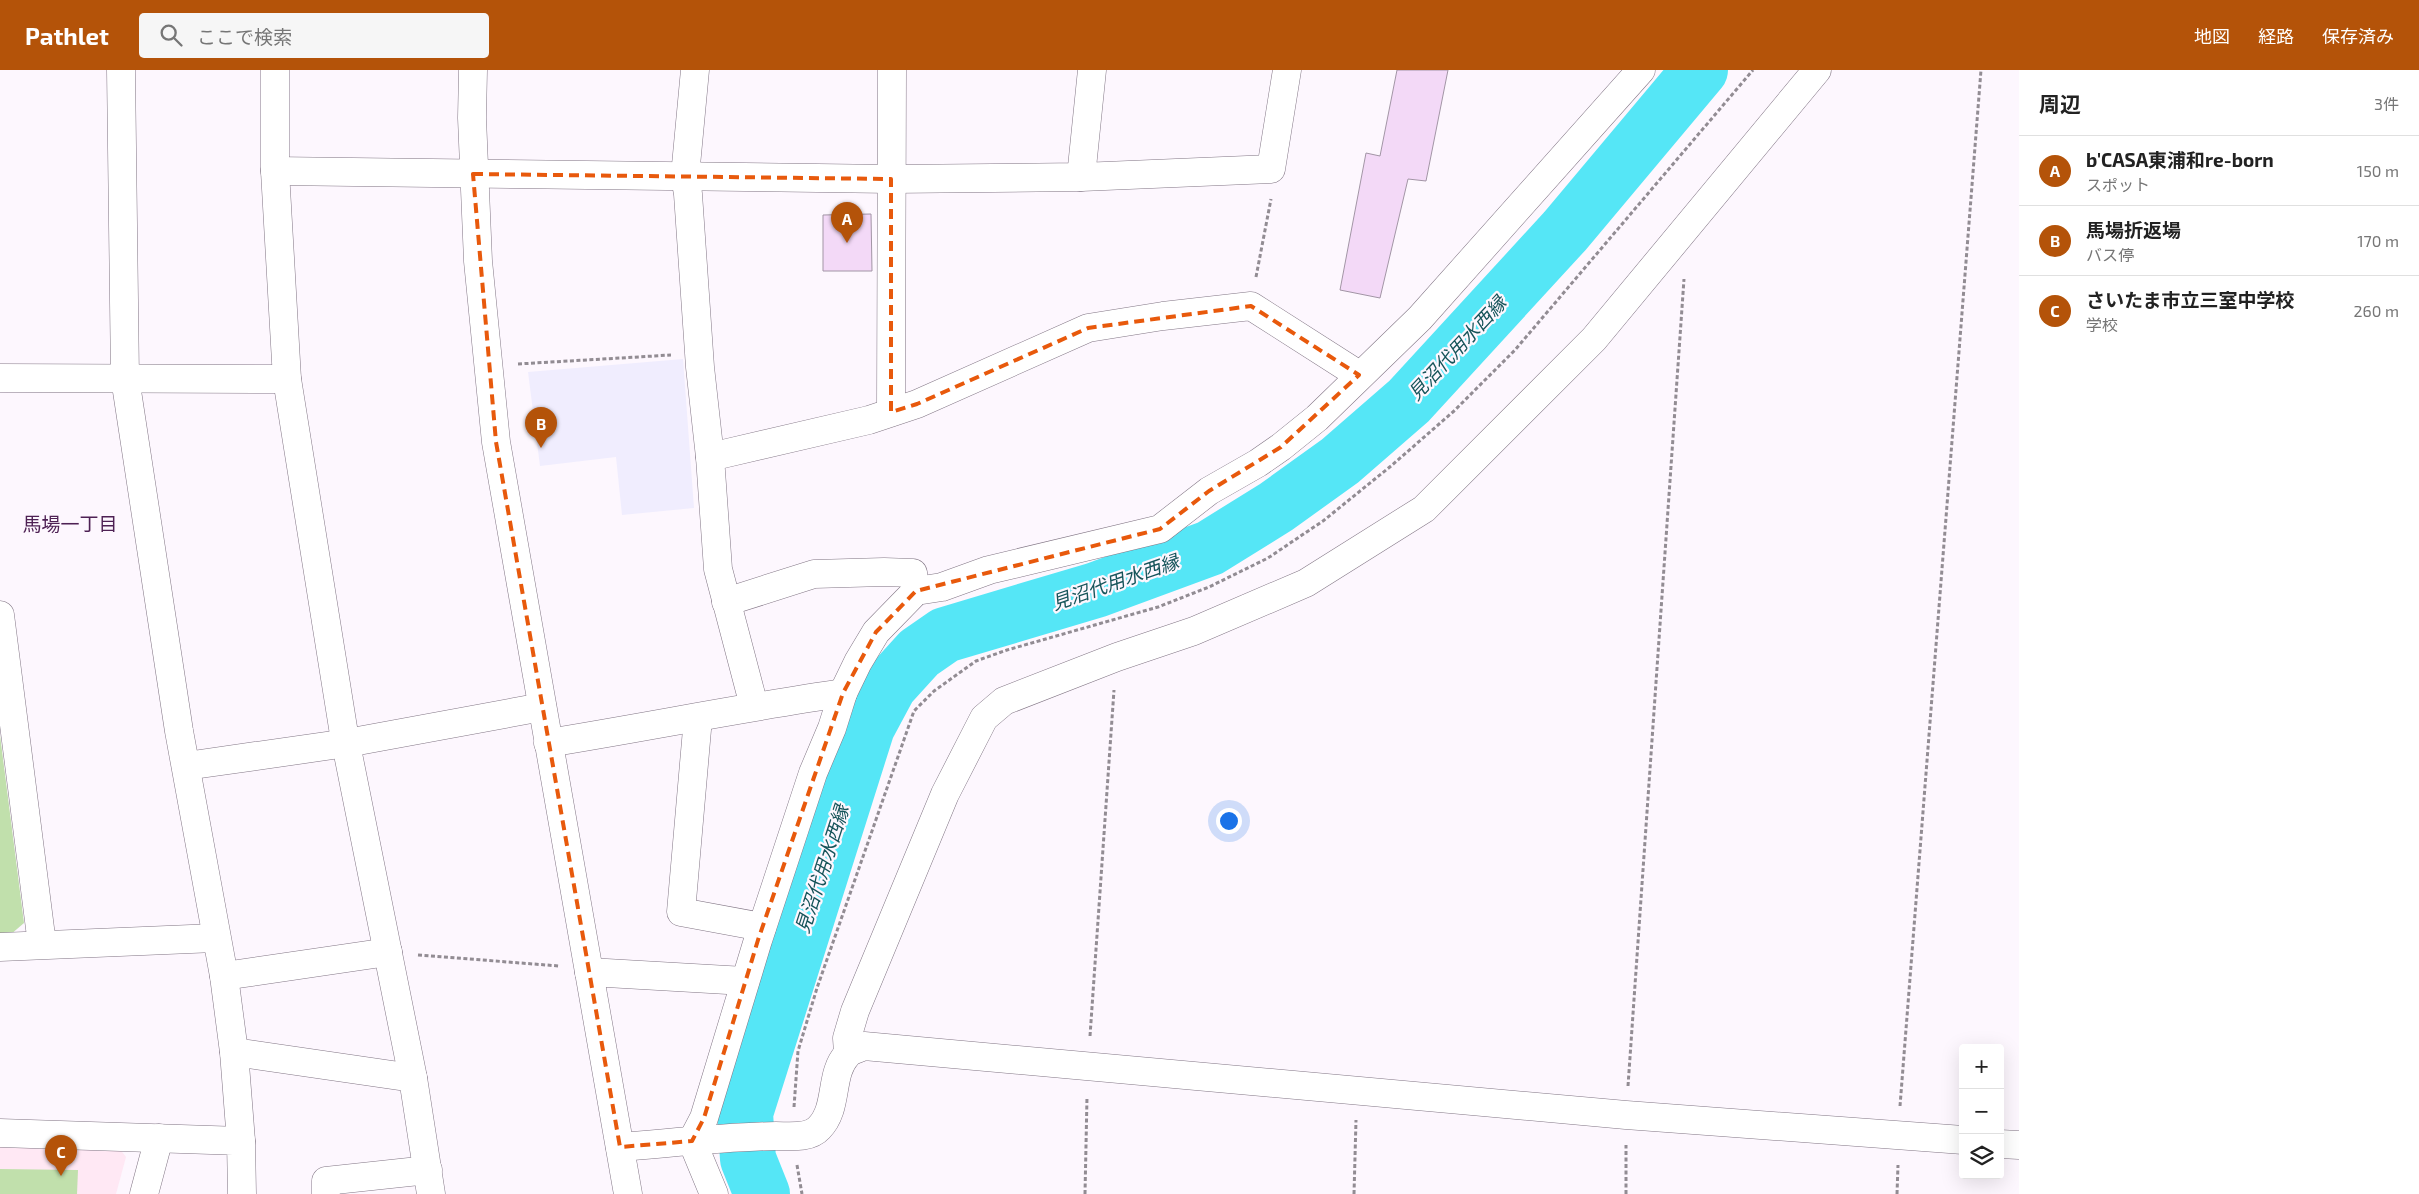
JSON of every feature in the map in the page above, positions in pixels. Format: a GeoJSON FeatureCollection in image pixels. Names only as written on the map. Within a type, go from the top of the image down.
{"type":"FeatureCollection","features":[{"type":"Feature","properties":{"kind":"street"},"geometry":{"type":"LineString","coordinates":[[120,70],[125,378],[186,766],[215,938],[224,976],[234,1052],[241,1141],[242,1194]]}},
{"type":"Feature","properties":{"kind":"street"},"geometry":{"type":"LineString","coordinates":[[275,70],[275,171],[287,379],[347,743],[413,1078],[430,1182],[326,1181],[326,1194]]}},
{"type":"Feature","properties":{"kind":"street"},"geometry":{"type":"LineString","coordinates":[[473,70],[474,174],[479,270],[496,442],[628,1194]]}},
{"type":"Feature","properties":{"kind":"street"},"geometry":{"type":"LineString","coordinates":[[695,70],[685,176],[718,569],[754,706]]}},
{"type":"Feature","properties":{"kind":"street"},"geometry":{"type":"LineString","coordinates":[[891,412],[892,70]]}},
{"type":"Feature","properties":{"kind":"street"},"geometry":{"type":"LineString","coordinates":[[1081,177],[1092,70]]}},
{"type":"Feature","properties":{"kind":"street"},"geometry":{"type":"LineString","coordinates":[[275,171],[892,179],[1081,177],[1271,169],[1287,70]]}},
{"type":"Feature","properties":{"kind":"street"},"geometry":{"type":"LineString","coordinates":[[692,1141],[704,1118],[762,927],[813,773],[844,693],[858,662],[876,632],[916,591],[942,587],[989,570],[1160,529],[1209,491],[1282,447],[1317,418],[1359,375],[1420,318],[1642,70]]}},
{"type":"Feature","properties":{"kind":"street"},"geometry":{"type":"LineString","coordinates":[[848,1053],[847,1038],[854,1011],[945,794],[984,718],[1004,701],[1116,657],[1194,631],[1306,583],[1424,509],[1594,339],[1817,70]]}},
{"type":"Feature","properties":{"kind":"street"},"geometry":{"type":"LineString","coordinates":[[710,457],[861,422],[917,404],[1088,328],[1163,316],[1251,306],[1359,375]]}},
{"type":"Feature","properties":{"kind":"street"},"geometry":{"type":"LineString","coordinates":[[0,378],[287,379]]}},
{"type":"Feature","properties":{"kind":"street"},"geometry":{"type":"LineString","coordinates":[[726,602],[814,574],[913,573],[916,591]]}},
{"type":"Feature","properties":{"kind":"street"},"geometry":{"type":"LineString","coordinates":[[0,615],[42,944]]}},
{"type":"Feature","properties":{"kind":"street"},"geometry":{"type":"LineString","coordinates":[[548,743],[698,718],[754,706],[844,693]]}},
{"type":"Feature","properties":{"kind":"street"},"geometry":{"type":"LineString","coordinates":[[186,766],[347,743],[542,707]]}},
{"type":"Feature","properties":{"kind":"street"},"geometry":{"type":"LineString","coordinates":[[698,718],[682,912],[762,927]]}},
{"type":"Feature","properties":{"kind":"street"},"geometry":{"type":"LineString","coordinates":[[0,947],[215,938]]}},
{"type":"Feature","properties":{"kind":"street"},"geometry":{"type":"LineString","coordinates":[[224,976],[388,952]]}},
{"type":"Feature","properties":{"kind":"street"},"geometry":{"type":"LineString","coordinates":[[589,972],[745,981]]}},
{"type":"Feature","properties":{"kind":"street"},"geometry":{"type":"LineString","coordinates":[[620,1147],[726,1137],[804,1136],[819,1129],[827,1116],[834,1094],[839,1066],[848,1053],[864,1046],[1088,1065],[1120,1070],[1356,1089],[1626,1115],[1959,1140]]}},
{"type":"Feature","properties":{"kind":"street"},"geometry":{"type":"LineString","coordinates":[[234,1052],[413,1078]]}},
{"type":"Feature","properties":{"kind":"street"},"geometry":{"type":"LineString","coordinates":[[0,1133],[241,1141]]}},
{"type":"Feature","properties":{"kind":"street"},"geometry":{"type":"LineString","coordinates":[[144,1194],[160,1138]]}},
{"type":"Feature","properties":{"kind":"street"},"geometry":{"type":"LineString","coordinates":[[692,1141],[714,1194]]}},
{"type":"Feature","properties":{"kind":"street"},"geometry":{"type":"LineString","coordinates":[[2004,1144],[2019,1145]]}},
{"type":"Feature","properties":{"kind":"path"},"geometry":{"type":"LineString","coordinates":[[1898,1135],[1981,70]]}},
{"type":"Feature","properties":{"kind":"path"},"geometry":{"type":"LineString","coordinates":[[1251,306],[1273,187],[1271,169]]}},
{"type":"Feature","properties":{"kind":"path"},"geometry":{"type":"LineString","coordinates":[[1626,1194],[1626,1115],[1684,276]]}},
{"type":"Feature","properties":{"kind":"path"},"geometry":{"type":"LineString","coordinates":[[518,364],[699,354]]}},
{"type":"Feature","properties":{"kind":"path"},"geometry":{"type":"LineString","coordinates":[[1085,1194],[1088,1065],[1116,657]]}},
{"type":"Feature","properties":{"kind":"path"},"geometry":{"type":"LineString","coordinates":[[388,952],[560,966]]}},
{"type":"Feature","properties":{"kind":"path"},"geometry":{"type":"LineString","coordinates":[[1354,1194],[1356,1089]]}},
{"type":"Feature","properties":{"kind":"highlighted area"},"geometry":{"type":"Polygon","coordinates":[[[473,174],[891,179],[891,412],[917,404],[1088,328],[1251,306],[1359,375],[1281,447],[1209,491],[1160,529],[916,591],[876,632],[843,693],[758,940],[704,1118],[692,1141],[620,1147],[496,442],[473,174]]]}},
{"type":"Feature","properties":{"kind":"shaded area"},"geometry":{"type":"Polygon","coordinates":[[[683,359],[694,508],[622,515],[616,457],[540,466],[528,372],[683,359]]]}},
{"type":"Feature","properties":{"kind":"shaded area"},"geometry":{"type":"Polygon","coordinates":[[[0,1144],[119,1148],[126,1157],[116,1194],[0,1194],[0,1144]]]}},
{"type":"Feature","properties":{"kind":"green space"},"geometry":{"type":"Polygon","coordinates":[[[0,735],[24,923],[10,935],[0,936],[0,735]]]}},
{"type":"Feature","properties":{"kind":"green space"},"geometry":{"type":"Polygon","coordinates":[[[0,1169],[78,1170],[77,1194],[0,1194],[0,1169]]]}},
{"type":"Feature","properties":{"kind":"building"},"geometry":{"type":"Polygon","coordinates":[[[1397,70],[1448,70],[1426,181],[1408,179],[1380,298],[1340,290],[1366,153],[1380,156],[1397,70]]]}},
{"type":"Feature","properties":{"kind":"building"},"geometry":{"type":"Polygon","coordinates":[[[871,214],[872,271],[823,271],[823,215],[871,214]]]}},
{"type":"Feature","properties":{"kind":"waterway","name":"見沼代用水西縁"},"geometry":{"type":"LineString","coordinates":[[762,1194],[748,1159],[745,1113],[867,727],[889,686],[919,653],[945,635],[1096,590],[1210,548],[1276,507],[1340,461],[1409,401],[1565,231],[1700,70]]}},
{"type":"Feature","properties":{"kind":"place","name":"b'CASA東浦和re-born"},"geometry":{"type":"Point","coordinates":[847,243]}},
{"type":"Feature","properties":{"kind":"place","name":"馬場折返場"},"geometry":{"type":"Point","coordinates":[541,448]}},
{"type":"Feature","properties":{"kind":"place","name":"さいたま市立三室中学校"},"geometry":{"type":"Point","coordinates":[61,1176]}},
{"type":"Feature","properties":{"kind":"district","name":"馬場一丁目"},"geometry":{"type":"Point","coordinates":[70,524]}}]}
